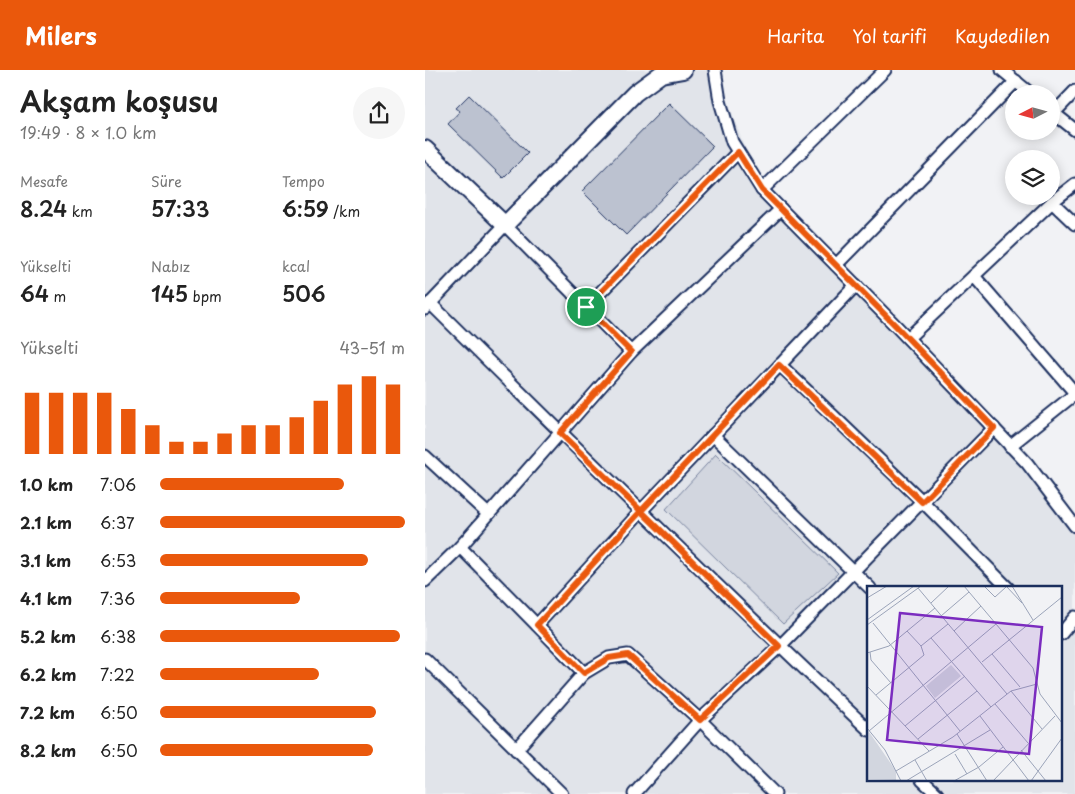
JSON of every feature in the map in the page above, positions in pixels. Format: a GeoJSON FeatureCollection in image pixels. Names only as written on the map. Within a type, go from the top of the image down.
{"type":"FeatureCollection","features":[{"type":"Feature","properties":{"kind":"street"},"geometry":{"type":"LineString","coordinates":[[683,70],[661,74],[635,93],[505,224],[428,306],[779,646],[867,728]]}},
{"type":"Feature","properties":{"kind":"street"},"geometry":{"type":"LineString","coordinates":[[715,70],[720,101],[732,142],[762,190],[994,428],[1027,464],[1075,526]]}},
{"type":"Feature","properties":{"kind":"street"},"geometry":{"type":"LineString","coordinates":[[762,190],[885,70]]}},
{"type":"Feature","properties":{"kind":"street"},"geometry":{"type":"LineString","coordinates":[[1002,70],[1021,85]]}},
{"type":"Feature","properties":{"kind":"street"},"geometry":{"type":"LineString","coordinates":[[836,265],[1016,81]]}},
{"type":"Feature","properties":{"kind":"street"},"geometry":{"type":"LineString","coordinates":[[1060,105],[1075,91]]}},
{"type":"Feature","properties":{"kind":"street"},"geometry":{"type":"LineString","coordinates":[[1060,118],[1075,130]]}},
{"type":"Feature","properties":{"kind":"street"},"geometry":{"type":"LineString","coordinates":[[425,149],[505,224],[631,352]]}},
{"type":"Feature","properties":{"kind":"street"},"geometry":{"type":"LineString","coordinates":[[586,307],[738,152]]}},
{"type":"Feature","properties":{"kind":"street"},"geometry":{"type":"LineString","coordinates":[[1060,196],[1075,184]]}},
{"type":"Feature","properties":{"kind":"street"},"geometry":{"type":"LineString","coordinates":[[908,338],[1049,205]]}},
{"type":"Feature","properties":{"kind":"street"},"geometry":{"type":"LineString","coordinates":[[1055,205],[1075,224]]}},
{"type":"Feature","properties":{"kind":"street"},"geometry":{"type":"LineString","coordinates":[[425,581],[489,514],[631,352],[781,209]]}},
{"type":"Feature","properties":{"kind":"street"},"geometry":{"type":"LineString","coordinates":[[974,276],[1075,393],[1010,446]]}},
{"type":"Feature","properties":{"kind":"street"},"geometry":{"type":"LineString","coordinates":[[537,625],[641,511],[856,285]]}},
{"type":"Feature","properties":{"kind":"street"},"geometry":{"type":"LineString","coordinates":[[779,365],[922,502],[1006,586]]}},
{"type":"Feature","properties":{"kind":"street"},"geometry":{"type":"LineString","coordinates":[[634,794],[700,720],[779,646],[994,428]]}},
{"type":"Feature","properties":{"kind":"street"},"geometry":{"type":"LineString","coordinates":[[713,436],[869,586]]}},
{"type":"Feature","properties":{"kind":"street"},"geometry":{"type":"LineString","coordinates":[[425,456],[489,514]]}},
{"type":"Feature","properties":{"kind":"street"},"geometry":{"type":"LineString","coordinates":[[460,546],[584,673]]}},
{"type":"Feature","properties":{"kind":"street"},"geometry":{"type":"LineString","coordinates":[[1063,632],[1075,617]]}},
{"type":"Feature","properties":{"kind":"street"},"geometry":{"type":"LineString","coordinates":[[516,750],[584,673],[609,658],[628,655],[700,720],[775,794]]}},
{"type":"Feature","properties":{"kind":"street"},"geometry":{"type":"LineString","coordinates":[[425,659],[562,794]]}},
{"type":"Feature","properties":{"kind":"shaded area"},"geometry":{"type":"Polygon","coordinates":[[[425,70],[716,70],[757,181],[994,428],[1075,532],[1075,794],[425,794],[425,70]]]}},
{"type":"Feature","properties":{"kind":"shaded area"},"geometry":{"type":"Polygon","coordinates":[[[716,454],[838,573],[783,624],[666,509],[716,454]]]}},
{"type":"Feature","properties":{"kind":"building"},"geometry":{"type":"Polygon","coordinates":[[[469,95],[528,153],[503,178],[448,124],[460,111],[456,108],[469,95]]]}},
{"type":"Feature","properties":{"kind":"building"},"geometry":{"type":"Polygon","coordinates":[[[669,103],[713,146],[626,235],[582,191],[669,103]]]}},
{"type":"Feature","properties":{"kind":"route"},"geometry":{"type":"LineString","coordinates":[[586,307],[631,352],[560,433],[641,511],[537,625],[584,673],[609,658],[628,655],[700,720],[779,646],[641,511],[779,365],[922,502],[994,428],[762,190],[738,152],[586,307]]}}]}
